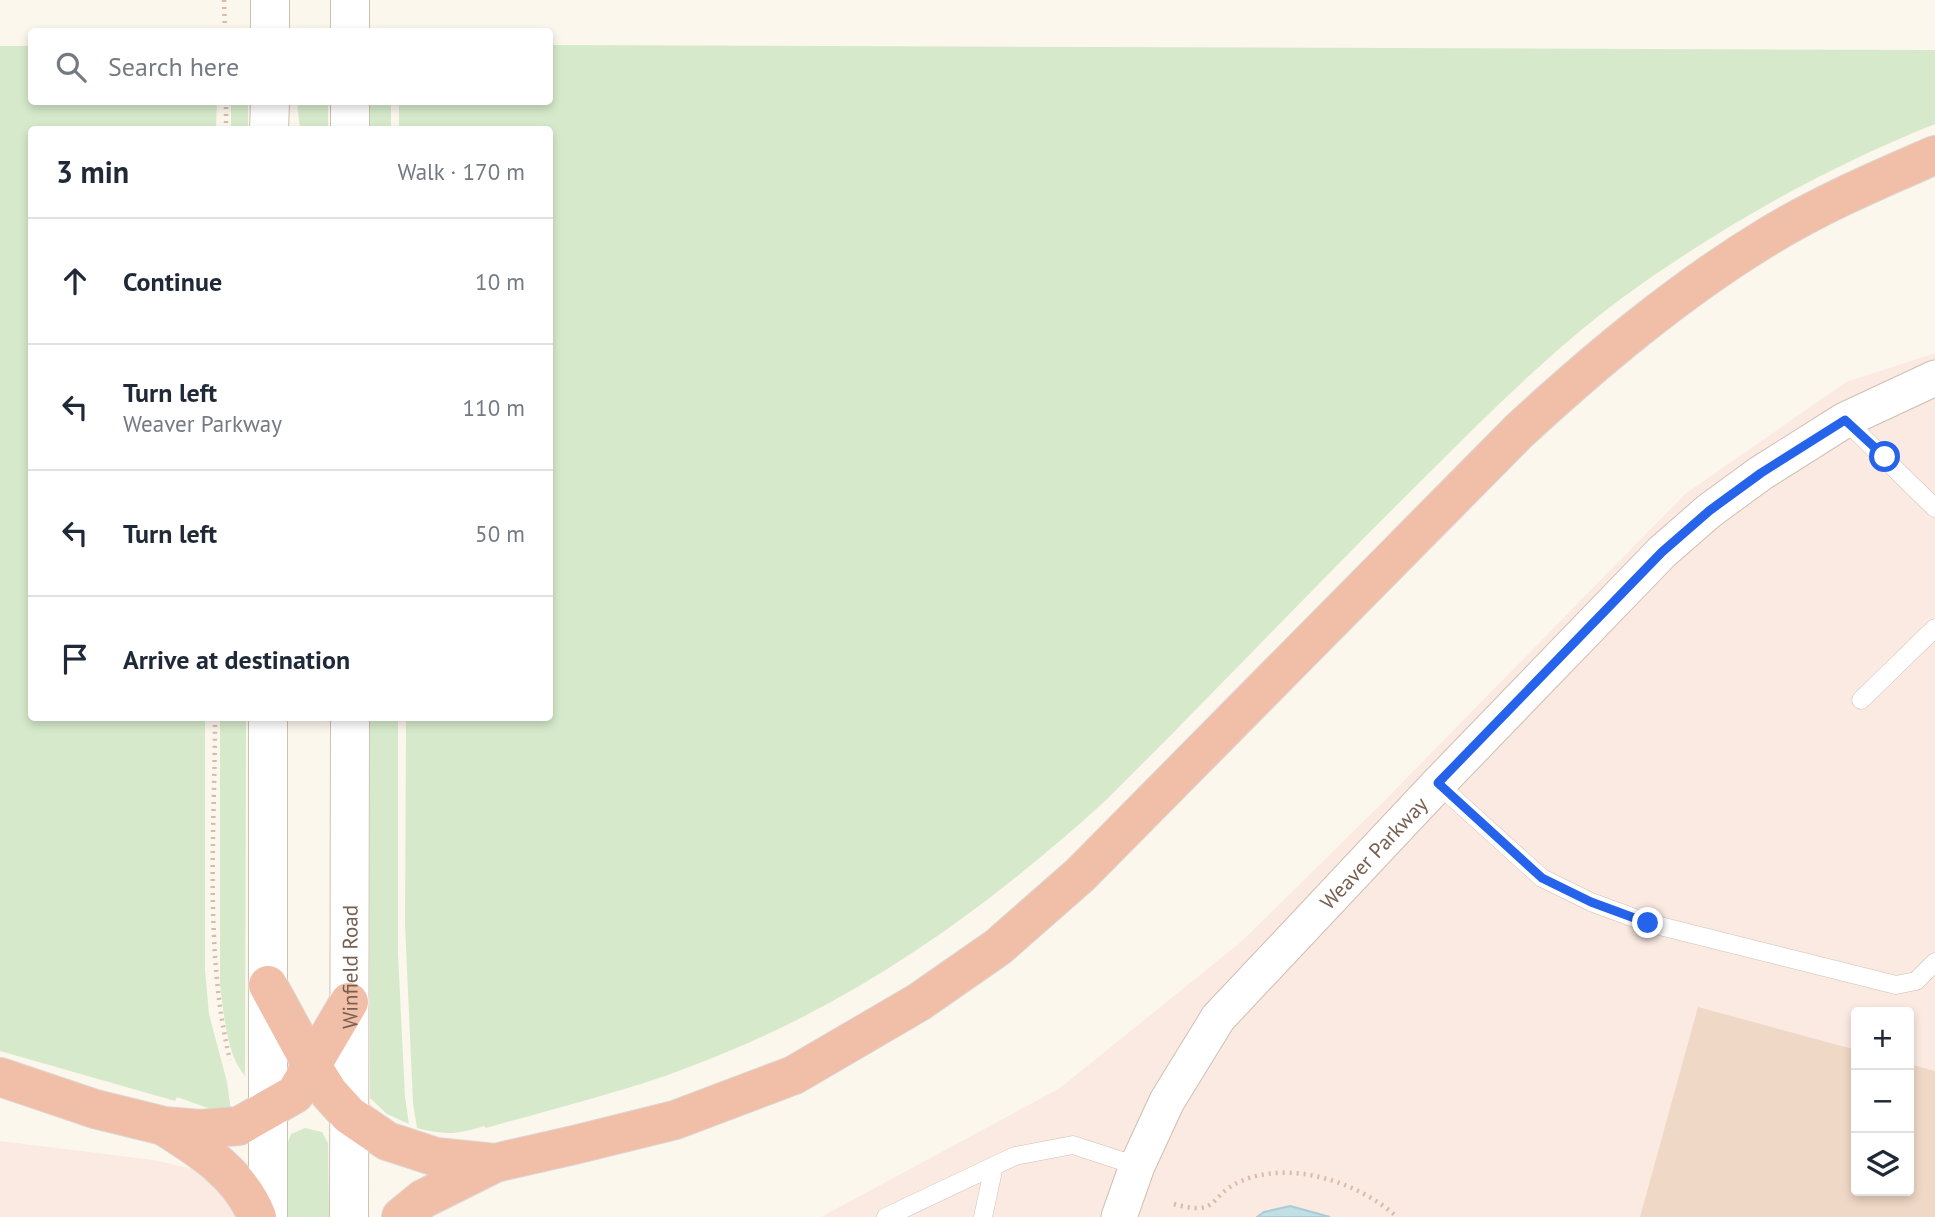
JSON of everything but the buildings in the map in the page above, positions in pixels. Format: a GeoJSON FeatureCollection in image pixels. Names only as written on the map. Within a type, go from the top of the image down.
{"type":"FeatureCollection","features":[{"type":"Feature","properties":{"kind":"highway"},"geometry":{"type":"LineString","coordinates":[[401,1217],[423,1199],[495,1163],[675,1120],[794,1075],[919,1002],[998,947],[1080,875],[1518,431],[1591,365],[1685,293],[1767,237],[1849,192],[1935,155]]}},
{"type":"Feature","properties":{"kind":"highway"},"geometry":{"type":"LineString","coordinates":[[268,985],[312,1066],[329,1093],[349,1115],[387,1141],[436,1157],[495,1163]]}},
{"type":"Feature","properties":{"kind":"highway"},"geometry":{"type":"LineString","coordinates":[[0,1077],[95,1109],[164,1125],[200,1129],[239,1125],[295,1094],[349,1002]]}},
{"type":"Feature","properties":{"kind":"highway"},"geometry":{"type":"LineString","coordinates":[[164,1125],[202,1150],[233,1177],[257,1217]]}},
{"type":"Feature","properties":{"kind":"main road"},"geometry":{"type":"LineString","coordinates":[[270,0],[270,28]]}},
{"type":"Feature","properties":{"kind":"main road"},"geometry":{"type":"LineString","coordinates":[[350,0],[350,28]]}},
{"type":"Feature","properties":{"kind":"main road"},"geometry":{"type":"LineString","coordinates":[[270,105],[270,126]]}},
{"type":"Feature","properties":{"kind":"main road"},"geometry":{"type":"LineString","coordinates":[[350,105],[350,126]]}},
{"type":"Feature","properties":{"kind":"main road"},"geometry":{"type":"LineString","coordinates":[[268,721],[268,1217]]}},
{"type":"Feature","properties":{"kind":"main road","name":"Winfield Road"},"geometry":{"type":"LineString","coordinates":[[349,1217],[350,721]]}},
{"type":"Feature","properties":{"kind":"street","name":"Weaver Parkway"},"geometry":{"type":"LineString","coordinates":[[1119,1217],[1137,1166],[1167,1101],[1218,1018],[1438,783],[1662,552],[1709,511],[1761,473],[1845,420],[1935,378]]}},
{"type":"Feature","properties":{"kind":"lane"},"geometry":{"type":"LineString","coordinates":[[1845,420],[1935,508]]}},
{"type":"Feature","properties":{"kind":"lane"},"geometry":{"type":"LineString","coordinates":[[1861,700],[1935,628]]}},
{"type":"Feature","properties":{"kind":"lane"},"geometry":{"type":"LineString","coordinates":[[1438,783],[1542,878],[1648,923],[1896,985],[1916,981],[1935,962]]}},
{"type":"Feature","properties":{"kind":"lane"},"geometry":{"type":"LineString","coordinates":[[887,1217],[1016,1156],[1073,1145],[1137,1166]]}},
{"type":"Feature","properties":{"kind":"lane"},"geometry":{"type":"LineString","coordinates":[[983,1217],[994,1166]]}},
{"type":"Feature","properties":{"kind":"path"},"geometry":{"type":"LineString","coordinates":[[224,0],[225,28]]}},
{"type":"Feature","properties":{"kind":"path"},"geometry":{"type":"LineString","coordinates":[[226,105],[226,126]]}},
{"type":"Feature","properties":{"kind":"path"},"geometry":{"type":"LineString","coordinates":[[215,721],[215,953],[218,997],[232,1069]]}},
{"type":"Feature","properties":{"kind":"path"},"geometry":{"type":"LineString","coordinates":[[1174,1204],[1203,1210],[1213,1206],[1237,1183],[1269,1173],[1293,1173],[1360,1190],[1397,1217]]}},
{"type":"Feature","properties":{"kind":"shaded area"},"geometry":{"type":"Polygon","coordinates":[[[1935,353],[1935,1217],[821,1217],[1060,1088],[1242,941],[1386,799],[1685,494],[1846,382],[1935,353]]]}},
{"type":"Feature","properties":{"kind":"shaded area"},"geometry":{"type":"Polygon","coordinates":[[[0,1141],[154,1160],[206,1172],[225,1190],[236,1217],[0,1217],[0,1141]]]}},
{"type":"Feature","properties":{"kind":"green space"},"geometry":{"type":"Polygon","coordinates":[[[553,45],[1935,50],[1935,124],[1853,160],[1773,201],[1659,272],[1594,320],[1514,389],[1463,439],[1104,802],[1003,888],[951,926],[844,995],[788,1025],[728,1052],[598,1097],[486,1128],[484,1126],[444,1133],[417,1128],[413,1103],[405,925],[406,721],[553,721],[553,126],[399,126],[399,105],[553,105],[553,45]]]}},
{"type":"Feature","properties":{"kind":"green space"},"geometry":{"type":"Polygon","coordinates":[[[0,46],[28,46],[28,105],[217,105],[216,126],[28,126],[28,721],[205,721],[205,970],[209,1014],[227,1082],[231,1111],[219,1112],[177,1097],[175,1101],[0,1051],[0,46]]]}},
{"type":"Feature","properties":{"kind":"green space"},"geometry":{"type":"Polygon","coordinates":[[[231,105],[248,105],[248,126],[231,126],[231,105]]]}},
{"type":"Feature","properties":{"kind":"green space"},"geometry":{"type":"Polygon","coordinates":[[[297,105],[328,105],[328,126],[300,126],[297,105]]]}},
{"type":"Feature","properties":{"kind":"green space"},"geometry":{"type":"Polygon","coordinates":[[[370,105],[391,105],[391,126],[370,126],[370,105]]]}},
{"type":"Feature","properties":{"kind":"green space"},"geometry":{"type":"Polygon","coordinates":[[[220,721],[246,721],[245,1076],[230,1045],[220,985],[220,721]]]}},
{"type":"Feature","properties":{"kind":"green space"},"geometry":{"type":"Polygon","coordinates":[[[370,721],[398,721],[398,954],[405,1097],[409,1124],[387,1114],[370,1098],[370,721]]]}},
{"type":"Feature","properties":{"kind":"green space"},"geometry":{"type":"Polygon","coordinates":[[[305,1128],[322,1132],[328,1143],[329,1217],[286,1217],[286,1147],[291,1134],[305,1128]]]}},
{"type":"Feature","properties":{"kind":"water"},"geometry":{"type":"Polygon","coordinates":[[[1290,1206],[1330,1217],[1257,1217],[1264,1212],[1290,1206]]]}},
{"type":"Feature","properties":{"kind":"route"},"geometry":{"type":"LineString","coordinates":[[1648,923],[1591,902],[1542,878],[1438,783],[1662,552],[1709,511],[1761,473],[1845,420],[1885,457]]}}]}
